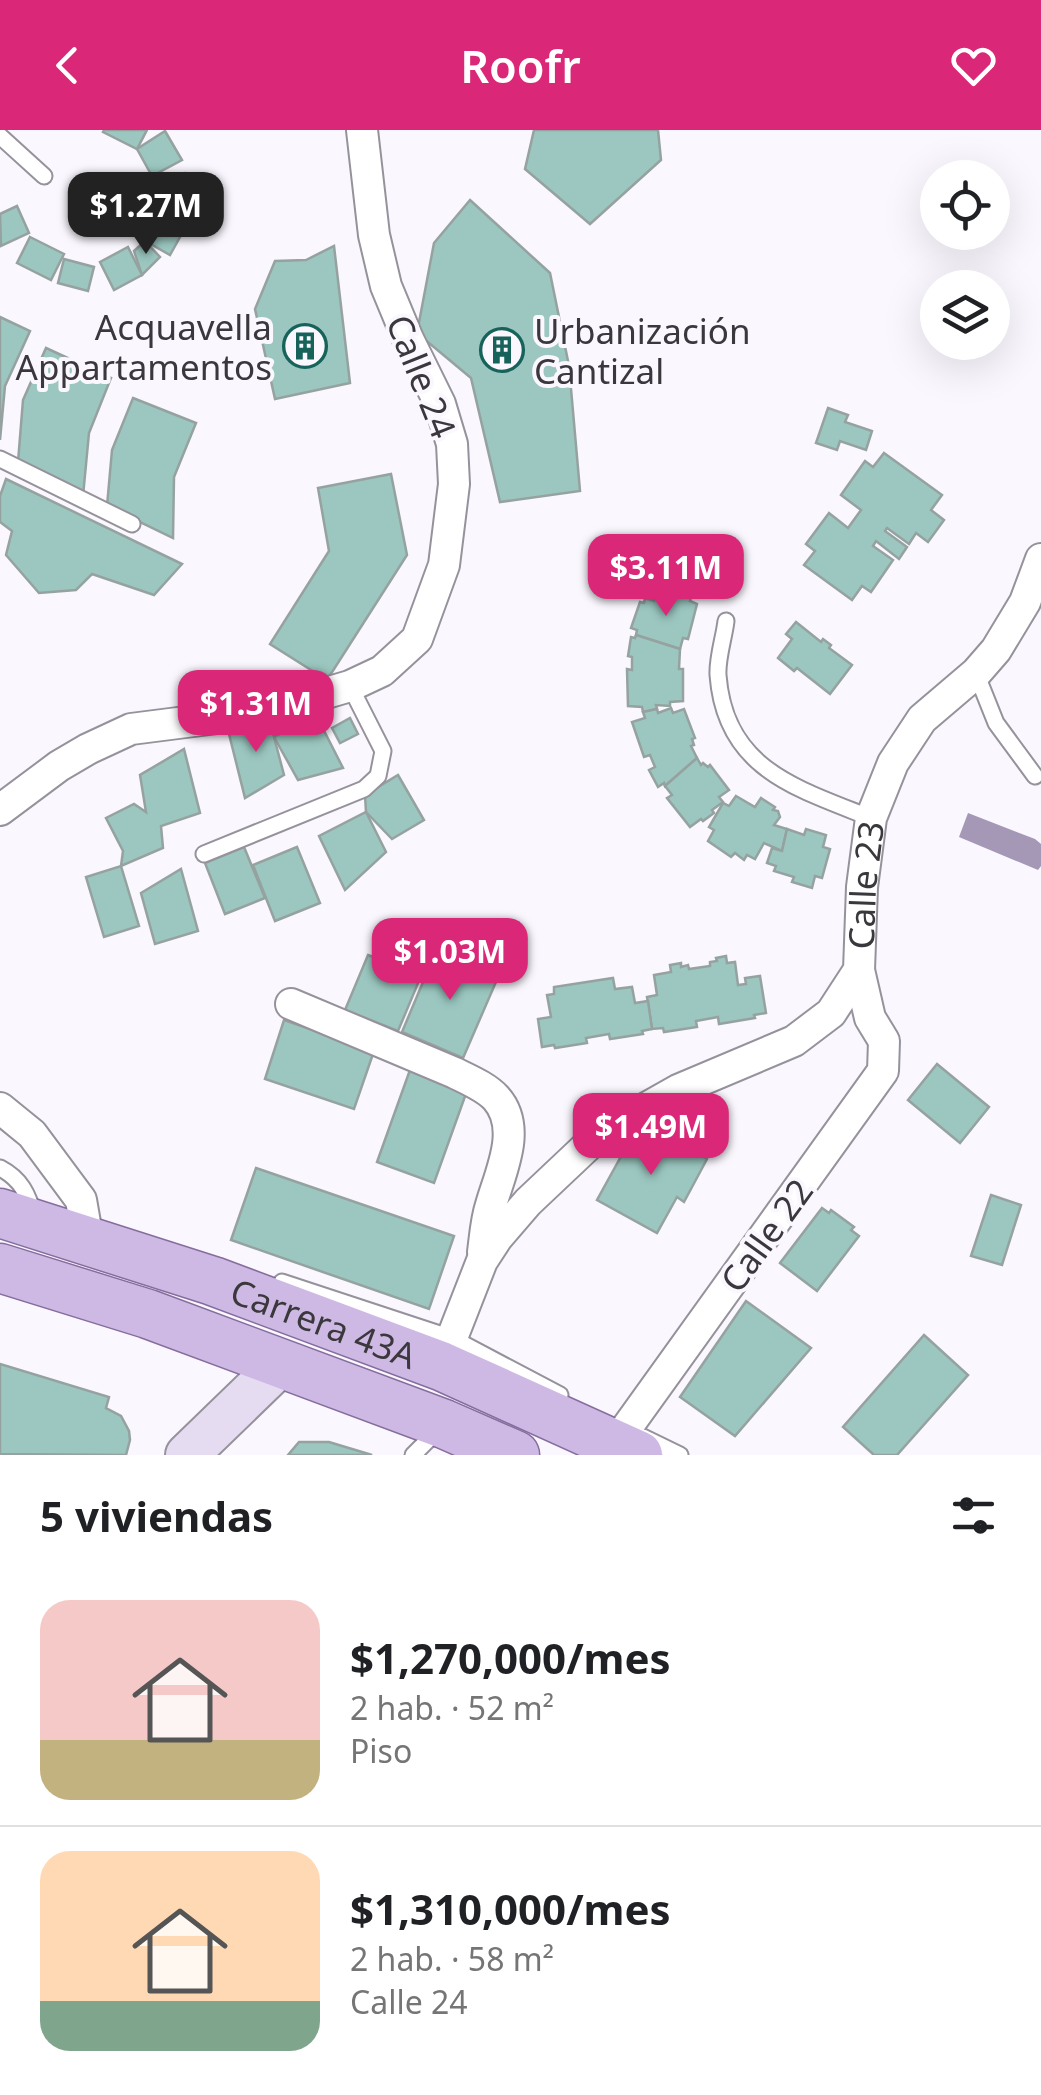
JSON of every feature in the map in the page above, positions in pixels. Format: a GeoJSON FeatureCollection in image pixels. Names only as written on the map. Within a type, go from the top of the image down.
{"type":"FeatureCollection","features":[{"type":"Feature","properties":{"kind":"main road","name":"Carrera 43A"},"geometry":{"type":"LineString","coordinates":[[52,1218],[213,1281],[447,1352],[622,1437]]}},
{"type":"Feature","properties":{"kind":"main road","name":"Carrera 43A"},"geometry":{"type":"LineString","coordinates":[[0,1268],[148,1314],[282,1364],[431,1444],[500,1451]]}},
{"type":"Feature","properties":{"kind":"street","name":"Calle 24"},"geometry":{"type":"LineString","coordinates":[[0,810],[59,766],[130,730],[226,717],[350,686],[382,671],[417,638],[444,565],[454,484],[452,444],[440,404],[386,286],[374,235],[362,130]]}},
{"type":"Feature","properties":{"kind":"street","name":"Calle 23"},"geometry":{"type":"LineString","coordinates":[[447,1352],[482,1261],[497,1238],[528,1202],[600,1134],[678,1090],[794,1041],[831,1013],[859,970],[870,818],[893,763],[922,719],[976,673],[996,650],[1026,602],[1041,559]]}},
{"type":"Feature","properties":{"kind":"street","name":"Calle 22"},"geometry":{"type":"LineString","coordinates":[[622,1437],[883,1071],[884,1041],[870,1018],[859,970]]}},
{"type":"Feature","properties":{"kind":"street"},"geometry":{"type":"LineString","coordinates":[[291,1004],[456,1073],[497,1098],[506,1116],[509,1139],[490,1208],[482,1261]]}},
{"type":"Feature","properties":{"kind":"street"},"geometry":{"type":"LineString","coordinates":[[831,1013],[870,1018]]}},
{"type":"Feature","properties":{"kind":"street"},"geometry":{"type":"LineString","coordinates":[[0,1108],[32,1134],[81,1200],[52,1218]]}},
{"type":"Feature","properties":{"kind":"street"},"geometry":{"type":"LineString","coordinates":[[503,1166],[508,1183],[528,1202]]}},
{"type":"Feature","properties":{"kind":"street"},"geometry":{"type":"LineString","coordinates":[[185,1447],[282,1364]]}},
{"type":"Feature","properties":{"kind":"lane"},"geometry":{"type":"LineString","coordinates":[[0,136],[44,176]]}},
{"type":"Feature","properties":{"kind":"lane"},"geometry":{"type":"LineString","coordinates":[[0,460],[132,524]]}},
{"type":"Feature","properties":{"kind":"lane"},"geometry":{"type":"LineString","coordinates":[[726,621],[718,672],[728,721],[754,760],[794,787],[870,818]]}},
{"type":"Feature","properties":{"kind":"lane"},"geometry":{"type":"LineString","coordinates":[[976,673],[996,723],[1035,776]]}},
{"type":"Feature","properties":{"kind":"lane"},"geometry":{"type":"LineString","coordinates":[[204,854],[364,788],[378,776],[382,750],[350,686]]}},
{"type":"Feature","properties":{"kind":"lane"},"geometry":{"type":"LineString","coordinates":[[0,1168],[13,1174],[52,1218]]}},
{"type":"Feature","properties":{"kind":"lane"},"geometry":{"type":"LineString","coordinates":[[264,1276],[576,1404]]}},
{"type":"Feature","properties":{"kind":"lane"},"geometry":{"type":"LineString","coordinates":[[622,1437],[680,1455]]}},
{"type":"Feature","properties":{"kind":"shaded area"},"geometry":{"type":"Polygon","coordinates":[[[968,813],[1035,839],[1041,844],[1038,870],[959,837],[968,813]]]}},
{"type":"Feature","properties":{"kind":"building"},"geometry":{"type":"Polygon","coordinates":[[[104,130],[147,130],[137,149],[104,130]]]}},
{"type":"Feature","properties":{"kind":"building"},"geometry":{"type":"Polygon","coordinates":[[[534,130],[658,130],[661,160],[590,224],[525,169],[534,130]]]}},
{"type":"Feature","properties":{"kind":"building"},"geometry":{"type":"Polygon","coordinates":[[[165,131],[182,160],[152,176],[137,149],[165,131]]]}},
{"type":"Feature","properties":{"kind":"building"},"geometry":{"type":"Polygon","coordinates":[[[185,173],[187,204],[154,206],[152,176],[185,173]]]}},
{"type":"Feature","properties":{"kind":"building","name":"Urbanización Cantizal"},"geometry":{"type":"Polygon","coordinates":[[[470,200],[550,273],[569,366],[580,491],[500,502],[471,378],[417,333],[434,243],[470,200]]]}},
{"type":"Feature","properties":{"kind":"building"},"geometry":{"type":"Polygon","coordinates":[[[17,206],[29,233],[1,246],[0,214],[17,206]]]}},
{"type":"Feature","properties":{"kind":"building"},"geometry":{"type":"Polygon","coordinates":[[[156,211],[185,228],[170,255],[140,238],[156,211]]]}},
{"type":"Feature","properties":{"kind":"building"},"geometry":{"type":"Polygon","coordinates":[[[30,237],[64,254],[51,280],[17,263],[30,237]]]}},
{"type":"Feature","properties":{"kind":"building"},"geometry":{"type":"Polygon","coordinates":[[[145,241],[160,257],[142,275],[134,251],[145,241]]]}},
{"type":"Feature","properties":{"kind":"building","name":"Acquavella Appartamentos"},"geometry":{"type":"Polygon","coordinates":[[[334,246],[350,383],[275,399],[255,309],[275,261],[306,260],[334,246]]]}},
{"type":"Feature","properties":{"kind":"building"},"geometry":{"type":"Polygon","coordinates":[[[128,247],[142,275],[114,290],[100,262],[128,247]]]}},
{"type":"Feature","properties":{"kind":"building"},"geometry":{"type":"Polygon","coordinates":[[[64,259],[94,267],[88,291],[58,283],[64,259]]]}},
{"type":"Feature","properties":{"kind":"building"},"geometry":{"type":"Polygon","coordinates":[[[0,317],[30,331],[5,386],[0,440],[0,317]]]}},
{"type":"Feature","properties":{"kind":"building"},"geometry":{"type":"Polygon","coordinates":[[[46,348],[111,378],[89,433],[83,496],[18,462],[23,400],[46,348]]]}},
{"type":"Feature","properties":{"kind":"building"},"geometry":{"type":"Polygon","coordinates":[[[133,398],[196,423],[174,477],[173,538],[107,506],[112,450],[133,398]]]}},
{"type":"Feature","properties":{"kind":"building"},"geometry":{"type":"Polygon","coordinates":[[[828,408],[848,415],[845,422],[872,431],[866,450],[840,441],[837,450],[816,443],[828,408]]]}},
{"type":"Feature","properties":{"kind":"building"},"geometry":{"type":"Polygon","coordinates":[[[884,453],[942,495],[931,510],[944,520],[928,542],[916,533],[909,544],[887,528],[885,531],[907,547],[899,559],[876,541],[873,546],[893,560],[871,592],[862,586],[852,600],[804,565],[815,551],[806,544],[829,513],[848,528],[861,510],[841,495],[865,461],[873,467],[884,453]]]}},
{"type":"Feature","properties":{"kind":"building"},"geometry":{"type":"Polygon","coordinates":[[[391,474],[407,555],[327,680],[270,644],[329,551],[318,488],[391,474]]]}},
{"type":"Feature","properties":{"kind":"building"},"geometry":{"type":"Polygon","coordinates":[[[6,479],[182,564],[154,595],[92,574],[76,590],[39,593],[6,555],[12,531],[0,522],[0,496],[6,479]]]}},
{"type":"Feature","properties":{"kind":"building"},"geometry":{"type":"Polygon","coordinates":[[[665,592],[692,594],[690,601],[697,604],[688,639],[683,638],[680,649],[636,635],[637,630],[631,628],[640,602],[644,603],[645,598],[654,601],[656,594],[664,597],[665,592]]]}},
{"type":"Feature","properties":{"kind":"building"},"geometry":{"type":"Polygon","coordinates":[[[796,622],[831,645],[829,648],[852,665],[830,694],[778,658],[792,639],[786,634],[796,622]]]}},
{"type":"Feature","properties":{"kind":"building"},"geometry":{"type":"Polygon","coordinates":[[[636,635],[680,649],[683,701],[670,702],[670,706],[656,705],[657,709],[643,712],[642,707],[628,706],[627,669],[632,670],[632,657],[628,656],[631,637],[636,635]]]}},
{"type":"Feature","properties":{"kind":"building"},"geometry":{"type":"Polygon","coordinates":[[[671,708],[673,713],[684,709],[695,738],[691,746],[697,758],[665,786],[664,783],[658,787],[649,770],[655,767],[650,755],[644,757],[632,722],[645,718],[643,712],[657,709],[658,713],[671,708]]]}},
{"type":"Feature","properties":{"kind":"building"},"geometry":{"type":"Polygon","coordinates":[[[316,715],[343,768],[298,780],[274,737],[316,715]]]}},
{"type":"Feature","properties":{"kind":"building"},"geometry":{"type":"Polygon","coordinates":[[[269,718],[284,775],[245,798],[227,726],[269,718]]]}},
{"type":"Feature","properties":{"kind":"building"},"geometry":{"type":"Polygon","coordinates":[[[350,718],[358,734],[340,743],[332,728],[350,718]]]}},
{"type":"Feature","properties":{"kind":"building"},"geometry":{"type":"Polygon","coordinates":[[[184,749],[200,813],[161,826],[163,848],[121,866],[123,851],[106,818],[134,804],[146,812],[140,775],[184,749]]]}},
{"type":"Feature","properties":{"kind":"building"},"geometry":{"type":"Polygon","coordinates":[[[697,758],[701,765],[710,765],[729,790],[719,797],[723,802],[712,810],[714,813],[690,827],[667,798],[672,795],[665,786],[697,758]]]}},
{"type":"Feature","properties":{"kind":"building"},"geometry":{"type":"Polygon","coordinates":[[[398,775],[424,820],[392,839],[366,812],[365,795],[398,775]]]}},
{"type":"Feature","properties":{"kind":"building"},"geometry":{"type":"Polygon","coordinates":[[[736,796],[755,807],[761,798],[775,807],[773,810],[780,817],[774,825],[787,829],[782,851],[764,843],[755,859],[747,855],[744,860],[735,853],[731,857],[708,841],[714,830],[709,827],[723,803],[729,806],[736,796]]]}},
{"type":"Feature","properties":{"kind":"building"},"geometry":{"type":"Polygon","coordinates":[[[366,812],[386,852],[345,890],[319,836],[366,812]]]}},
{"type":"Feature","properties":{"kind":"building"},"geometry":{"type":"Polygon","coordinates":[[[787,829],[804,835],[806,829],[826,835],[823,847],[830,849],[822,878],[815,876],[812,888],[792,882],[794,877],[774,871],[776,866],[767,863],[772,848],[782,851],[787,829]]]}},
{"type":"Feature","properties":{"kind":"building"},"geometry":{"type":"Polygon","coordinates":[[[244,847],[265,898],[225,914],[205,863],[244,847]]]}},
{"type":"Feature","properties":{"kind":"building"},"geometry":{"type":"Polygon","coordinates":[[[297,847],[320,903],[275,921],[253,865],[297,847]]]}},
{"type":"Feature","properties":{"kind":"building"},"geometry":{"type":"Polygon","coordinates":[[[121,866],[139,926],[104,937],[86,877],[121,866]]]}},
{"type":"Feature","properties":{"kind":"building"},"geometry":{"type":"Polygon","coordinates":[[[181,869],[198,931],[155,944],[141,893],[181,869]]]}},
{"type":"Feature","properties":{"kind":"building"},"geometry":{"type":"Polygon","coordinates":[[[437,949],[499,975],[463,1058],[402,1032],[437,949]]]}},
{"type":"Feature","properties":{"kind":"building"},"geometry":{"type":"Polygon","coordinates":[[[368,955],[421,976],[398,1031],[345,1010],[368,955]]]}},
{"type":"Feature","properties":{"kind":"building"},"geometry":{"type":"Polygon","coordinates":[[[726,956],[727,963],[735,962],[738,985],[746,984],[745,978],[760,976],[766,1013],[719,1024],[718,1017],[696,1021],[697,1027],[664,1032],[663,1028],[652,1029],[647,997],[657,995],[654,975],[671,972],[670,965],[681,963],[681,967],[688,965],[689,969],[710,966],[716,958],[726,956]]]}},
{"type":"Feature","properties":{"kind":"building"},"geometry":{"type":"Polygon","coordinates":[[[613,978],[615,989],[632,987],[635,1003],[648,1001],[652,1029],[642,1031],[643,1034],[610,1039],[609,1034],[586,1038],[587,1043],[542,1047],[538,1019],[551,1017],[547,995],[554,994],[554,987],[613,978]]]}},
{"type":"Feature","properties":{"kind":"building"},"geometry":{"type":"Polygon","coordinates":[[[284,1020],[374,1051],[354,1109],[265,1079],[284,1020]]]}},
{"type":"Feature","properties":{"kind":"building"},"geometry":{"type":"Polygon","coordinates":[[[937,1064],[989,1107],[960,1143],[908,1100],[937,1064]]]}},
{"type":"Feature","properties":{"kind":"building"},"geometry":{"type":"Polygon","coordinates":[[[411,1067],[468,1088],[434,1183],[377,1162],[411,1067]]]}},
{"type":"Feature","properties":{"kind":"building"},"geometry":{"type":"Polygon","coordinates":[[[640,1122],[707,1159],[684,1202],[677,1197],[657,1233],[597,1200],[640,1122]]]}},
{"type":"Feature","properties":{"kind":"building"},"geometry":{"type":"Polygon","coordinates":[[[256,1168],[454,1236],[429,1309],[231,1240],[256,1168]]]}},
{"type":"Feature","properties":{"kind":"building"},"geometry":{"type":"Polygon","coordinates":[[[991,1195],[1021,1205],[1002,1265],[971,1256],[991,1195]]]}},
{"type":"Feature","properties":{"kind":"building"},"geometry":{"type":"Polygon","coordinates":[[[822,1208],[854,1227],[851,1230],[859,1236],[817,1291],[780,1263],[822,1208]]]}},
{"type":"Feature","properties":{"kind":"building"},"geometry":{"type":"Polygon","coordinates":[[[746,1301],[811,1348],[735,1436],[680,1397],[746,1301]]]}},
{"type":"Feature","properties":{"kind":"building"},"geometry":{"type":"Polygon","coordinates":[[[924,1335],[968,1375],[897,1455],[874,1455],[843,1427],[924,1335]]]}},
{"type":"Feature","properties":{"kind":"building"},"geometry":{"type":"Polygon","coordinates":[[[0,1364],[109,1397],[106,1408],[121,1416],[129,1431],[126,1455],[0,1454],[0,1364]]]}},
{"type":"Feature","properties":{"kind":"building"},"geometry":{"type":"Polygon","coordinates":[[[299,1442],[329,1442],[372,1455],[288,1455],[299,1442]]]}},
{"type":"Feature","properties":{"kind":"place","name":"Acquavella Appartamentos"},"geometry":{"type":"Point","coordinates":[305,346]}},
{"type":"Feature","properties":{"kind":"place","name":"Urbanización Cantizal"},"geometry":{"type":"Point","coordinates":[502,350]}}]}
